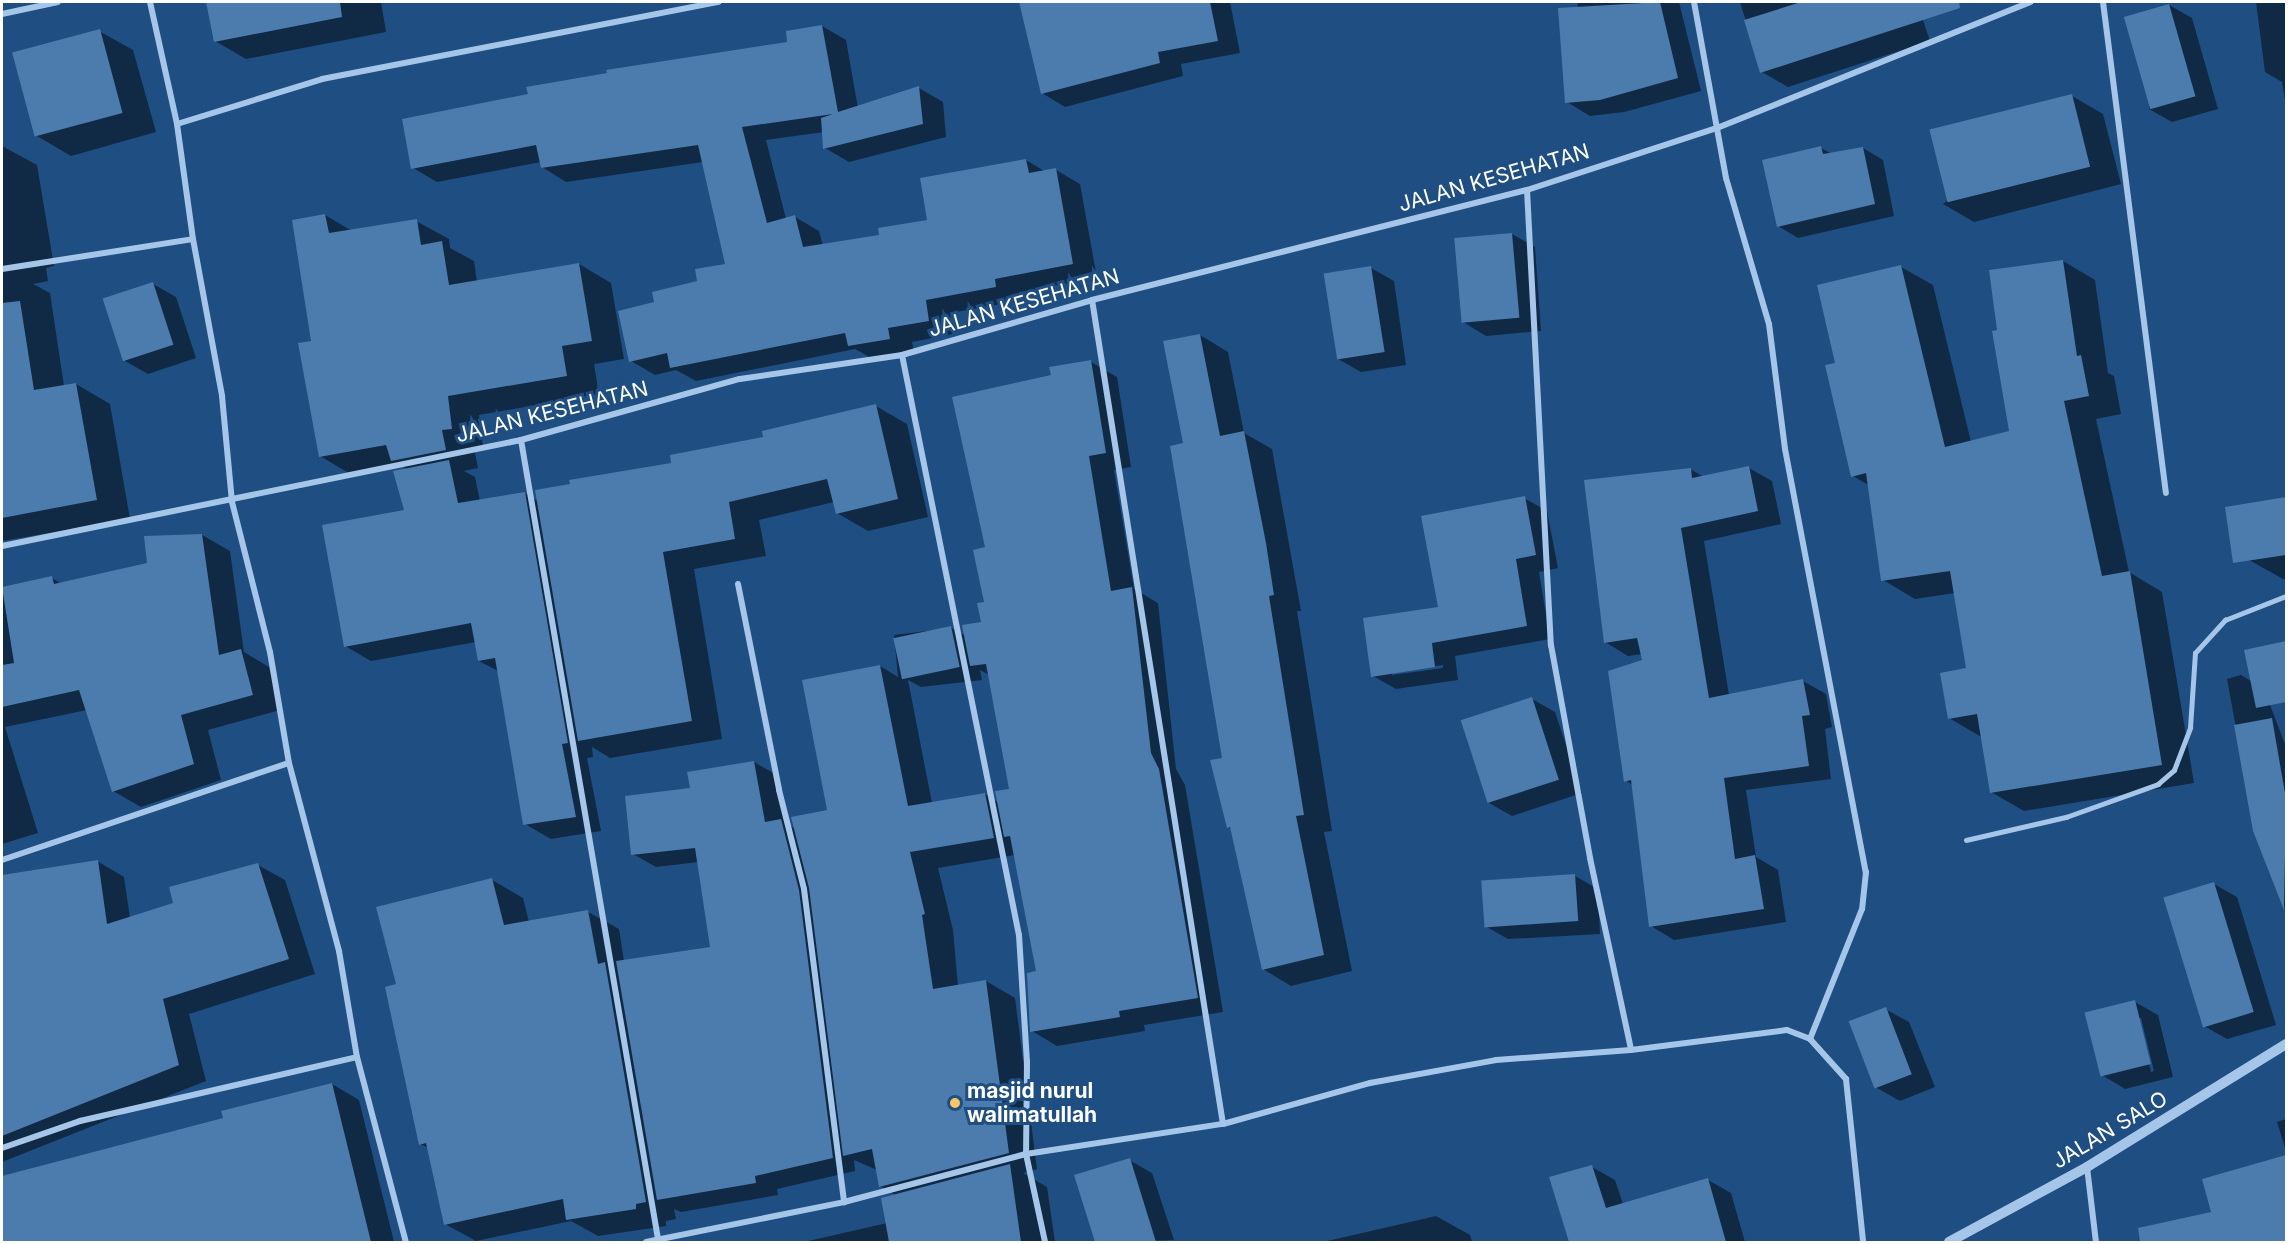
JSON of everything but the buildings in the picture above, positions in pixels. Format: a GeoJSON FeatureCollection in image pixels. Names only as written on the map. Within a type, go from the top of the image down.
{"type":"FeatureCollection","features":[{"type":"Feature","properties":{"kind":"street"},"geometry":{"type":"LineString","coordinates":[[2,14],[58,2]]}},
{"type":"Feature","properties":{"kind":"street"},"geometry":{"type":"LineString","coordinates":[[150,2],[177,124],[193,239],[222,396],[232,502],[270,652],[289,763],[339,951],[357,1057],[406,1242]]}},
{"type":"Feature","properties":{"kind":"street"},"geometry":{"type":"LineString","coordinates":[[177,124],[322,79],[719,2]]}},
{"type":"Feature","properties":{"kind":"street"},"geometry":{"type":"LineString","coordinates":[[1694,2],[1726,178],[1769,324],[1785,449],[1866,872],[1862,909],[1810,1039]]}},
{"type":"Feature","properties":{"kind":"street","name":"JALAN KESEHATAN"},"geometry":{"type":"LineString","coordinates":[[2,546],[232,502],[521,440],[740,380],[902,355],[1092,300],[1527,190],[1717,128],[2031,2]]}},
{"type":"Feature","properties":{"kind":"street"},"geometry":{"type":"LineString","coordinates":[[2103,2],[2166,493]]}},
{"type":"Feature","properties":{"kind":"street"},"geometry":{"type":"LineString","coordinates":[[1527,190],[1551,645],[1590,858],[1631,1050]]}},
{"type":"Feature","properties":{"kind":"street"},"geometry":{"type":"LineString","coordinates":[[2,269],[193,239]]}},
{"type":"Feature","properties":{"kind":"street"},"geometry":{"type":"LineString","coordinates":[[1092,300],[1223,1124]]}},
{"type":"Feature","properties":{"kind":"street"},"geometry":{"type":"LineString","coordinates":[[902,355],[1019,935],[1027,1062],[1026,1154],[1045,1242]]}},
{"type":"Feature","properties":{"kind":"street"},"geometry":{"type":"LineString","coordinates":[[521,440],[658,1239]]}},
{"type":"Feature","properties":{"kind":"street"},"geometry":{"type":"LineString","coordinates":[[738,584],[778,790],[804,889],[844,1202]]}},
{"type":"Feature","properties":{"kind":"street"},"geometry":{"type":"LineString","coordinates":[[2,860],[289,763]]}},
{"type":"Feature","properties":{"kind":"street"},"geometry":{"type":"LineString","coordinates":[[646,1242],[844,1202],[1026,1154],[1223,1124],[1381,1081],[1496,1060],[1631,1050],[1787,1030],[1810,1039],[1846,1079],[1863,1242]]}},
{"type":"Feature","properties":{"kind":"street","name":"JALAN SALO"},"geometry":{"type":"LineString","coordinates":[[1949,1242],[2087,1167],[2286,1044]]}},
{"type":"Feature","properties":{"kind":"street"},"geometry":{"type":"LineString","coordinates":[[2,1148],[80,1121],[357,1057]]}},
{"type":"Feature","properties":{"kind":"street"},"geometry":{"type":"LineString","coordinates":[[2087,1167],[2096,1242]]}},
{"type":"Feature","properties":{"kind":"lane"},"geometry":{"type":"LineString","coordinates":[[1966,840],[2067,816],[2158,784],[2174,770],[2190,728],[2195,653],[2225,620],[2286,597]]}},
{"type":"Feature","properties":{"kind":"place","name":"masjid nurul walimatullah"},"geometry":{"type":"Point","coordinates":[955,1103]}}]}
